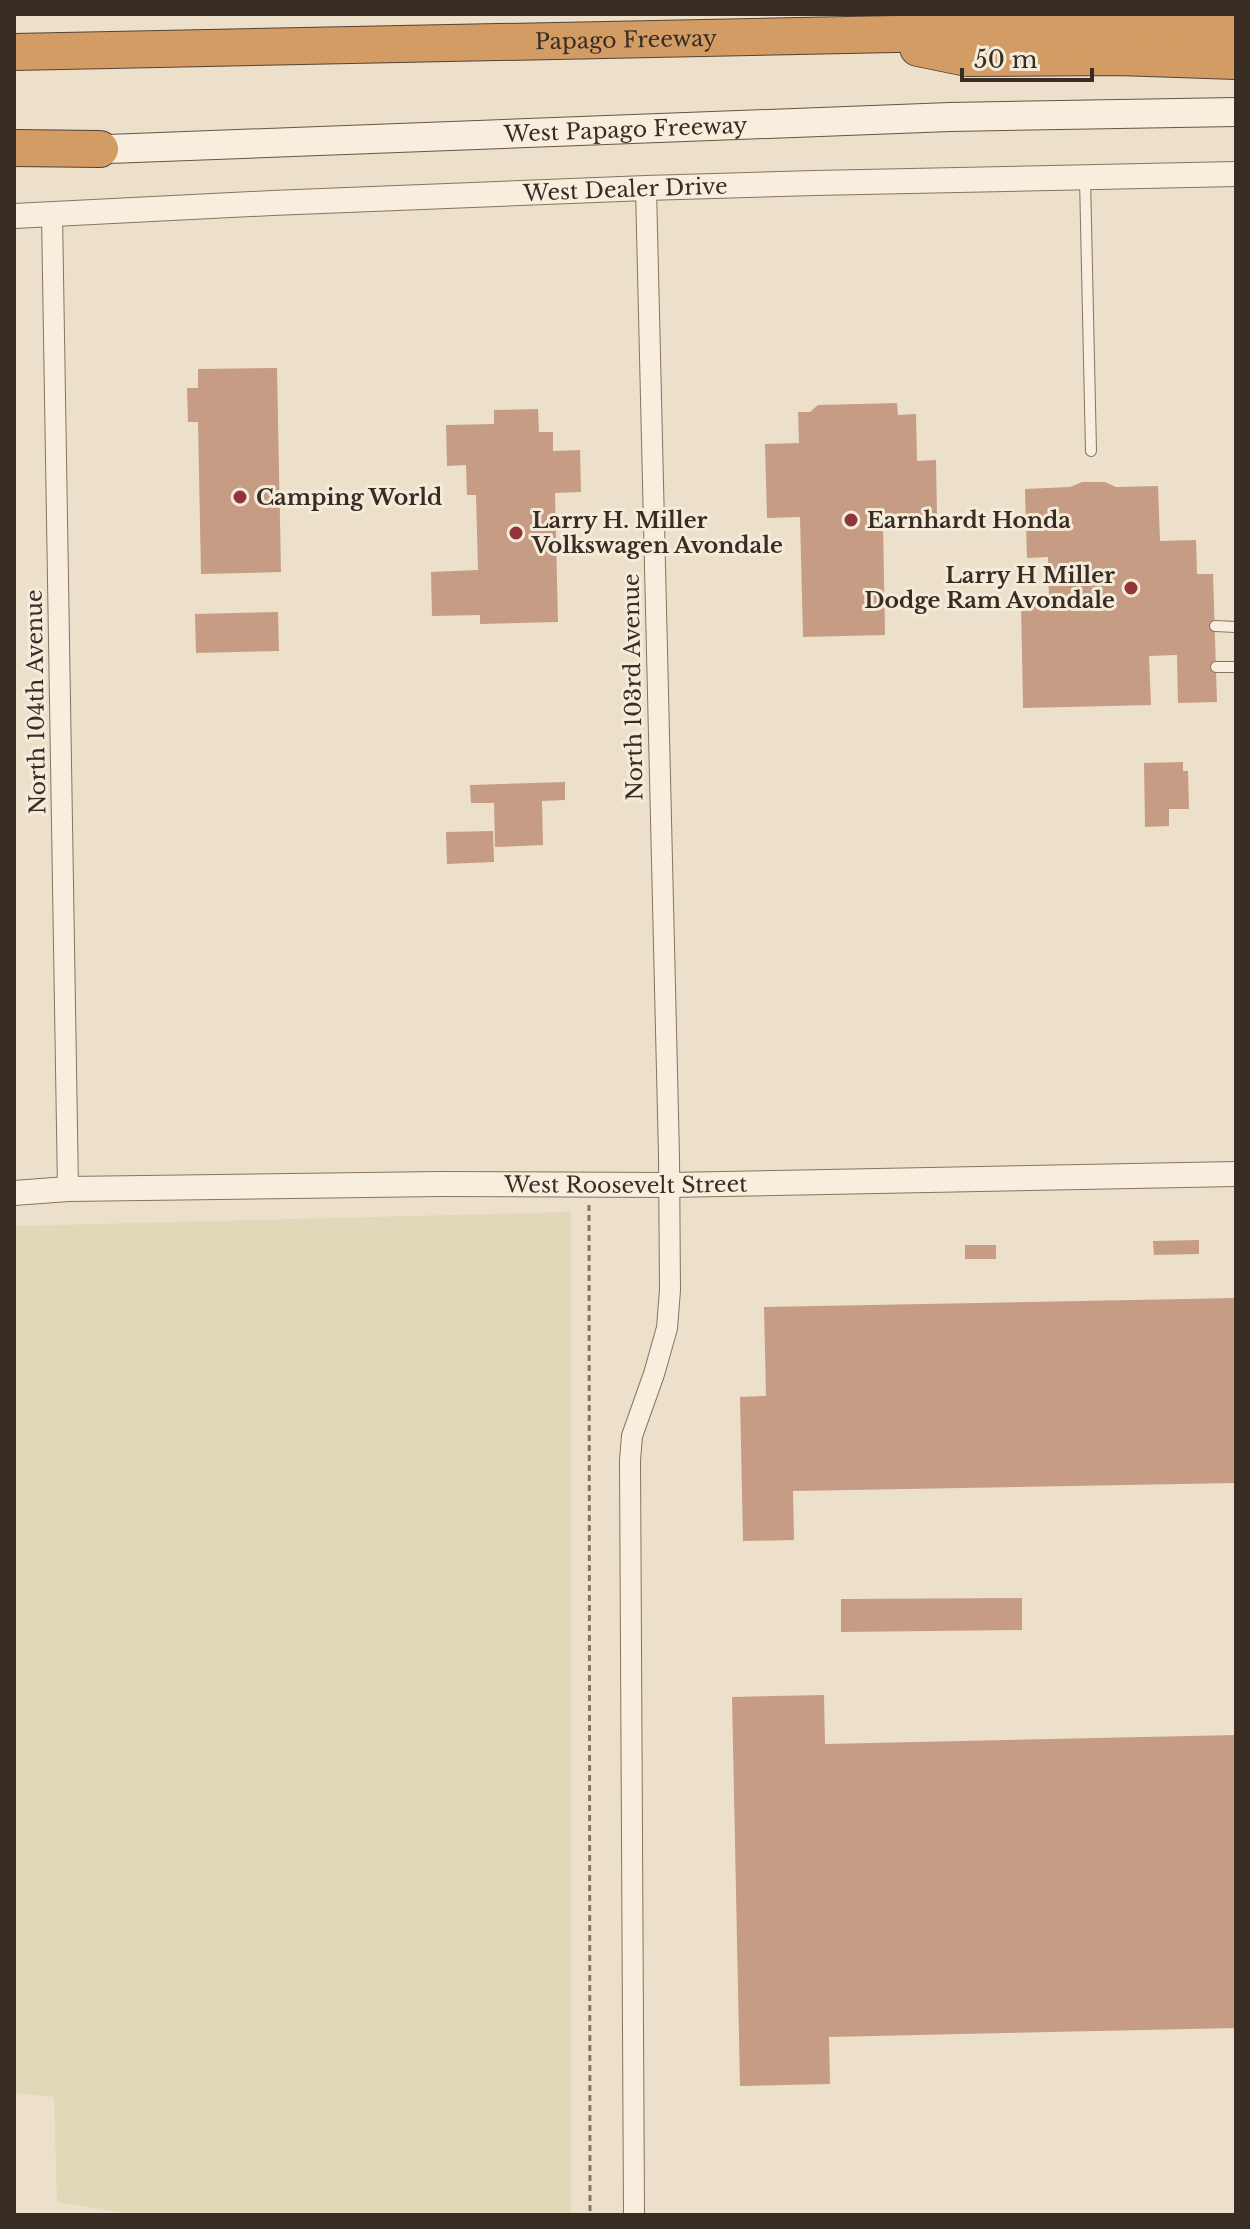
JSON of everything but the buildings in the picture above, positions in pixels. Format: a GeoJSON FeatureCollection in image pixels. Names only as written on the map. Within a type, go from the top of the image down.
{"type":"FeatureCollection","features":[{"type":"Feature","properties":{"kind":"highway","name":"Papago Freeway"},"geometry":{"type":"LineString","coordinates":[[14,52],[1236,27]]}},
{"type":"Feature","properties":{"kind":"highway"},"geometry":{"type":"LineString","coordinates":[[846,34],[967,58],[1118,57],[1236,61]]}},
{"type":"Feature","properties":{"kind":"highway"},"geometry":{"type":"LineString","coordinates":[[14,148],[100,149]]}},
{"type":"Feature","properties":{"kind":"main road","name":"West Papago Freeway"},"geometry":{"type":"LineString","coordinates":[[14,154],[950,117],[1236,112]]}},
{"type":"Feature","properties":{"kind":"street","name":"West Dealer Drive"},"geometry":{"type":"LineString","coordinates":[[14,216],[646,188],[1236,174]]}},
{"type":"Feature","properties":{"kind":"street","name":"North 103rd Avenue"},"geometry":{"type":"LineString","coordinates":[[634,2215],[630,1460],[632,1436],[667,1328],[670,1290],[646,188]]}},
{"type":"Feature","properties":{"kind":"street","name":"North 104th Avenue"},"geometry":{"type":"LineString","coordinates":[[52,214],[68,1189]]}},
{"type":"Feature","properties":{"kind":"street","name":"West Roosevelt Street"},"geometry":{"type":"LineString","coordinates":[[14,1193],[68,1189],[440,1184],[669,1185],[1236,1174]]}},
{"type":"Feature","properties":{"kind":"lane"},"geometry":{"type":"LineString","coordinates":[[1085,176],[1091,451]]}},
{"type":"Feature","properties":{"kind":"lane"},"geometry":{"type":"LineString","coordinates":[[1215,626],[1236,627]]}},
{"type":"Feature","properties":{"kind":"lane"},"geometry":{"type":"LineString","coordinates":[[1216,667],[1236,667]]}},
{"type":"Feature","properties":{"kind":"path"},"geometry":{"type":"LineString","coordinates":[[589,1185],[590,2215]]}},
{"type":"Feature","properties":{"kind":"shaded area"},"geometry":{"type":"Polygon","coordinates":[[[571,1212],[571,2211],[568,2215],[136,2215],[57,2202],[54,2097],[14,2093],[14,1226],[571,1212]]]}},
{"type":"Feature","properties":{"kind":"place","name":"Camping World"},"geometry":{"type":"Point","coordinates":[240,497]}},
{"type":"Feature","properties":{"kind":"place","name":"Earnhardt Honda"},"geometry":{"type":"Point","coordinates":[851,520]}},
{"type":"Feature","properties":{"kind":"place","name":"Larry H. Miller Volkswagen Avondale"},"geometry":{"type":"Point","coordinates":[516,533]}},
{"type":"Feature","properties":{"kind":"place","name":"Larry H Miller Dodge Ram Avondale"},"geometry":{"type":"Point","coordinates":[1131,588]}}]}
